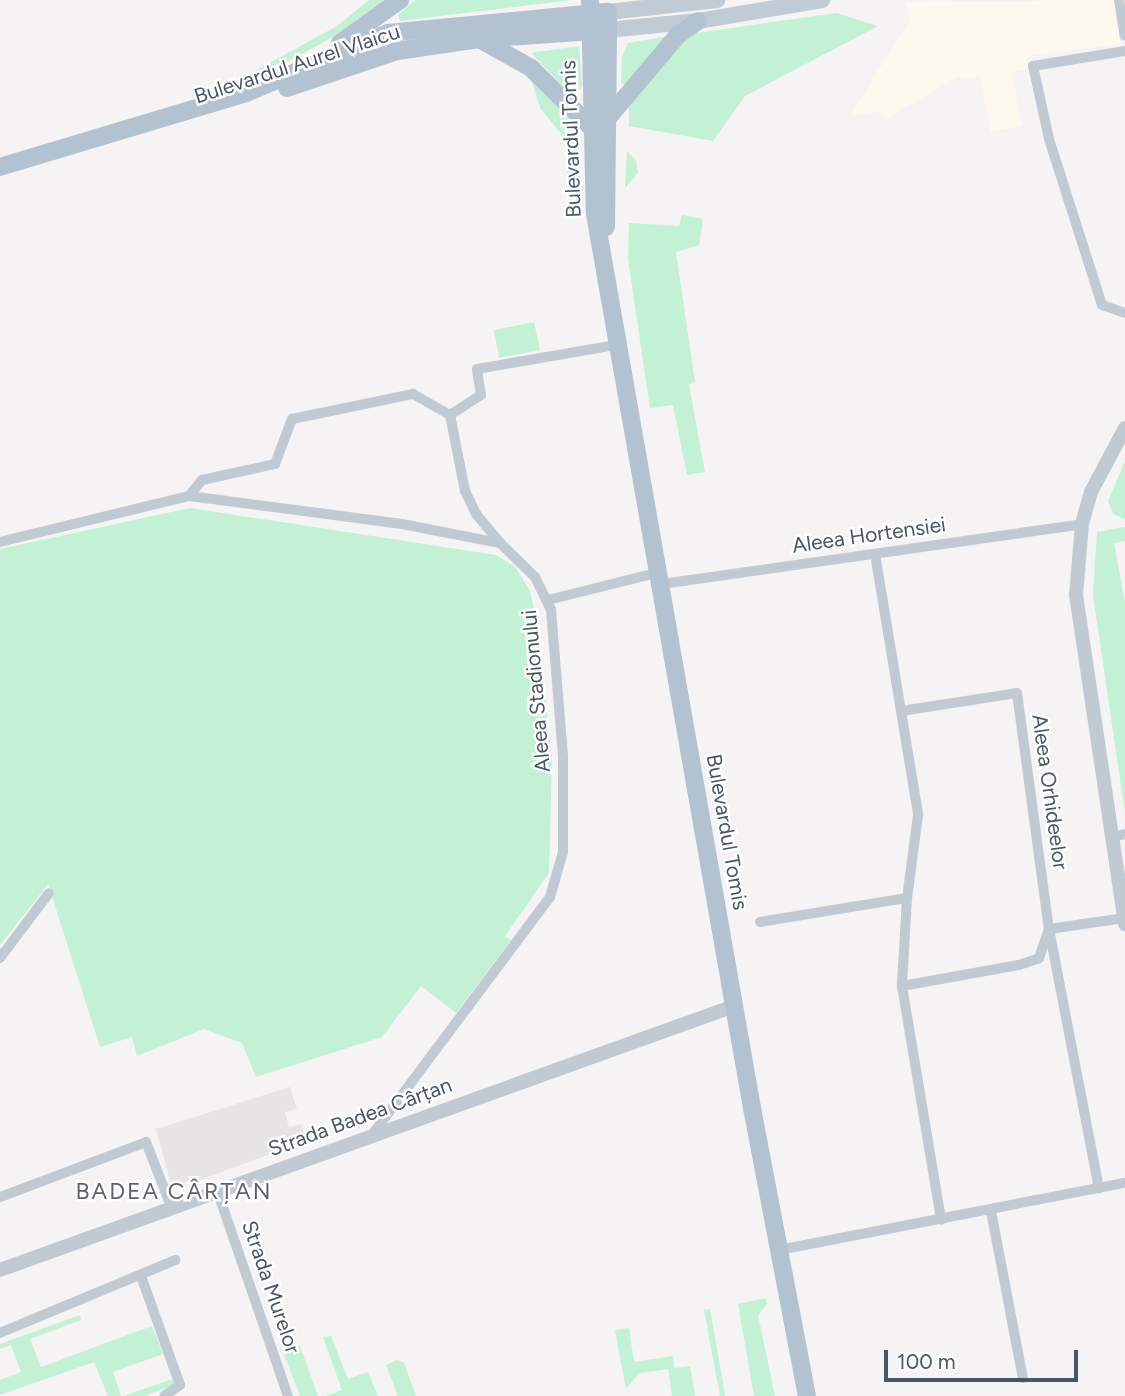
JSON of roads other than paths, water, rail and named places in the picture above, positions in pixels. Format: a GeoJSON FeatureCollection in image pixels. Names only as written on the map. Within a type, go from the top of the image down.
{"type":"FeatureCollection","features":[{"type":"Feature","properties":{"kind":"main road"},"geometry":{"type":"LineString","coordinates":[[282,78],[400,0]]}},
{"type":"Feature","properties":{"kind":"main road","name":"Bulevardul Aurel Vlaicu"},"geometry":{"type":"LineString","coordinates":[[0,167],[246,93],[387,33],[599,15],[717,0]]}},
{"type":"Feature","properties":{"kind":"main road","name":"Bulevardul Aurel Vlaicu"},"geometry":{"type":"LineString","coordinates":[[0,178],[244,106],[397,51],[480,39],[599,15],[698,21],[822,0]]}},
{"type":"Feature","properties":{"kind":"main road","name":"Bulevardul Tomis"},"geometry":{"type":"LineString","coordinates":[[599,15],[599,123],[595,214],[605,275],[621,344],[734,1006],[807,1396]]}},
{"type":"Feature","properties":{"kind":"main road"},"geometry":{"type":"LineString","coordinates":[[480,39],[531,68],[599,123],[678,35],[698,21]]}},
{"type":"Feature","properties":{"kind":"street"},"geometry":{"type":"LineString","coordinates":[[1119,0],[1125,36]]}},
{"type":"Feature","properties":{"kind":"street"},"geometry":{"type":"LineString","coordinates":[[1125,51],[1033,66],[1049,139],[1102,305],[1125,313]]}},
{"type":"Feature","properties":{"kind":"street"},"geometry":{"type":"LineString","coordinates":[[189,496],[202,480],[275,464],[292,419],[413,394],[450,415],[481,395],[477,369],[621,344]]}},
{"type":"Feature","properties":{"kind":"street","name":"Aleea Stadionului"},"geometry":{"type":"LineString","coordinates":[[373,1134],[550,897],[563,852],[563,757],[548,600],[535,578],[476,514],[465,491],[450,415]]}},
{"type":"Feature","properties":{"kind":"street"},"geometry":{"type":"LineString","coordinates":[[902,986],[1039,958],[1049,929],[1124,921],[1119,836],[1076,595],[1082,524],[1091,492],[1125,428]]}},
{"type":"Feature","properties":{"kind":"street"},"geometry":{"type":"LineString","coordinates":[[0,542],[189,496],[402,524],[500,543]]}},
{"type":"Feature","properties":{"kind":"street","name":"Aleea Hortensiei"},"geometry":{"type":"LineString","coordinates":[[548,600],[661,578],[875,554],[1082,524]]}},
{"type":"Feature","properties":{"kind":"street"},"geometry":{"type":"LineString","coordinates":[[875,554],[918,815],[907,898],[902,986],[941,1220]]}},
{"type":"Feature","properties":{"kind":"street","name":"Aleea Orhideelor"},"geometry":{"type":"LineString","coordinates":[[901,711],[1017,693],[1049,929],[1099,1188]]}},
{"type":"Feature","properties":{"kind":"street"},"geometry":{"type":"LineString","coordinates":[[0,958],[49,893]]}},
{"type":"Feature","properties":{"kind":"street"},"geometry":{"type":"LineString","coordinates":[[760,922],[907,898]]}},
{"type":"Feature","properties":{"kind":"street","name":"Strada Badea Cârțan"},"geometry":{"type":"LineString","coordinates":[[0,1270],[171,1206],[734,1006]]}},
{"type":"Feature","properties":{"kind":"street"},"geometry":{"type":"LineString","coordinates":[[0,1197],[146,1142],[171,1206]]}},
{"type":"Feature","properties":{"kind":"street"},"geometry":{"type":"LineString","coordinates":[[779,1250],[1125,1183]]}},
{"type":"Feature","properties":{"kind":"street","name":"Strada Murelor"},"geometry":{"type":"LineString","coordinates":[[217,1190],[288,1396]]}},
{"type":"Feature","properties":{"kind":"street"},"geometry":{"type":"LineString","coordinates":[[991,1211],[1023,1378]]}},
{"type":"Feature","properties":{"kind":"street"},"geometry":{"type":"LineString","coordinates":[[0,1333],[175,1260]]}},
{"type":"Feature","properties":{"kind":"street"},"geometry":{"type":"LineString","coordinates":[[141,1276],[180,1385],[164,1396]]}},
{"type":"Feature","properties":{"kind":"district","name":"BADEA CÂRȚAN"},"geometry":{"type":"Point","coordinates":[174,1191]}}]}
